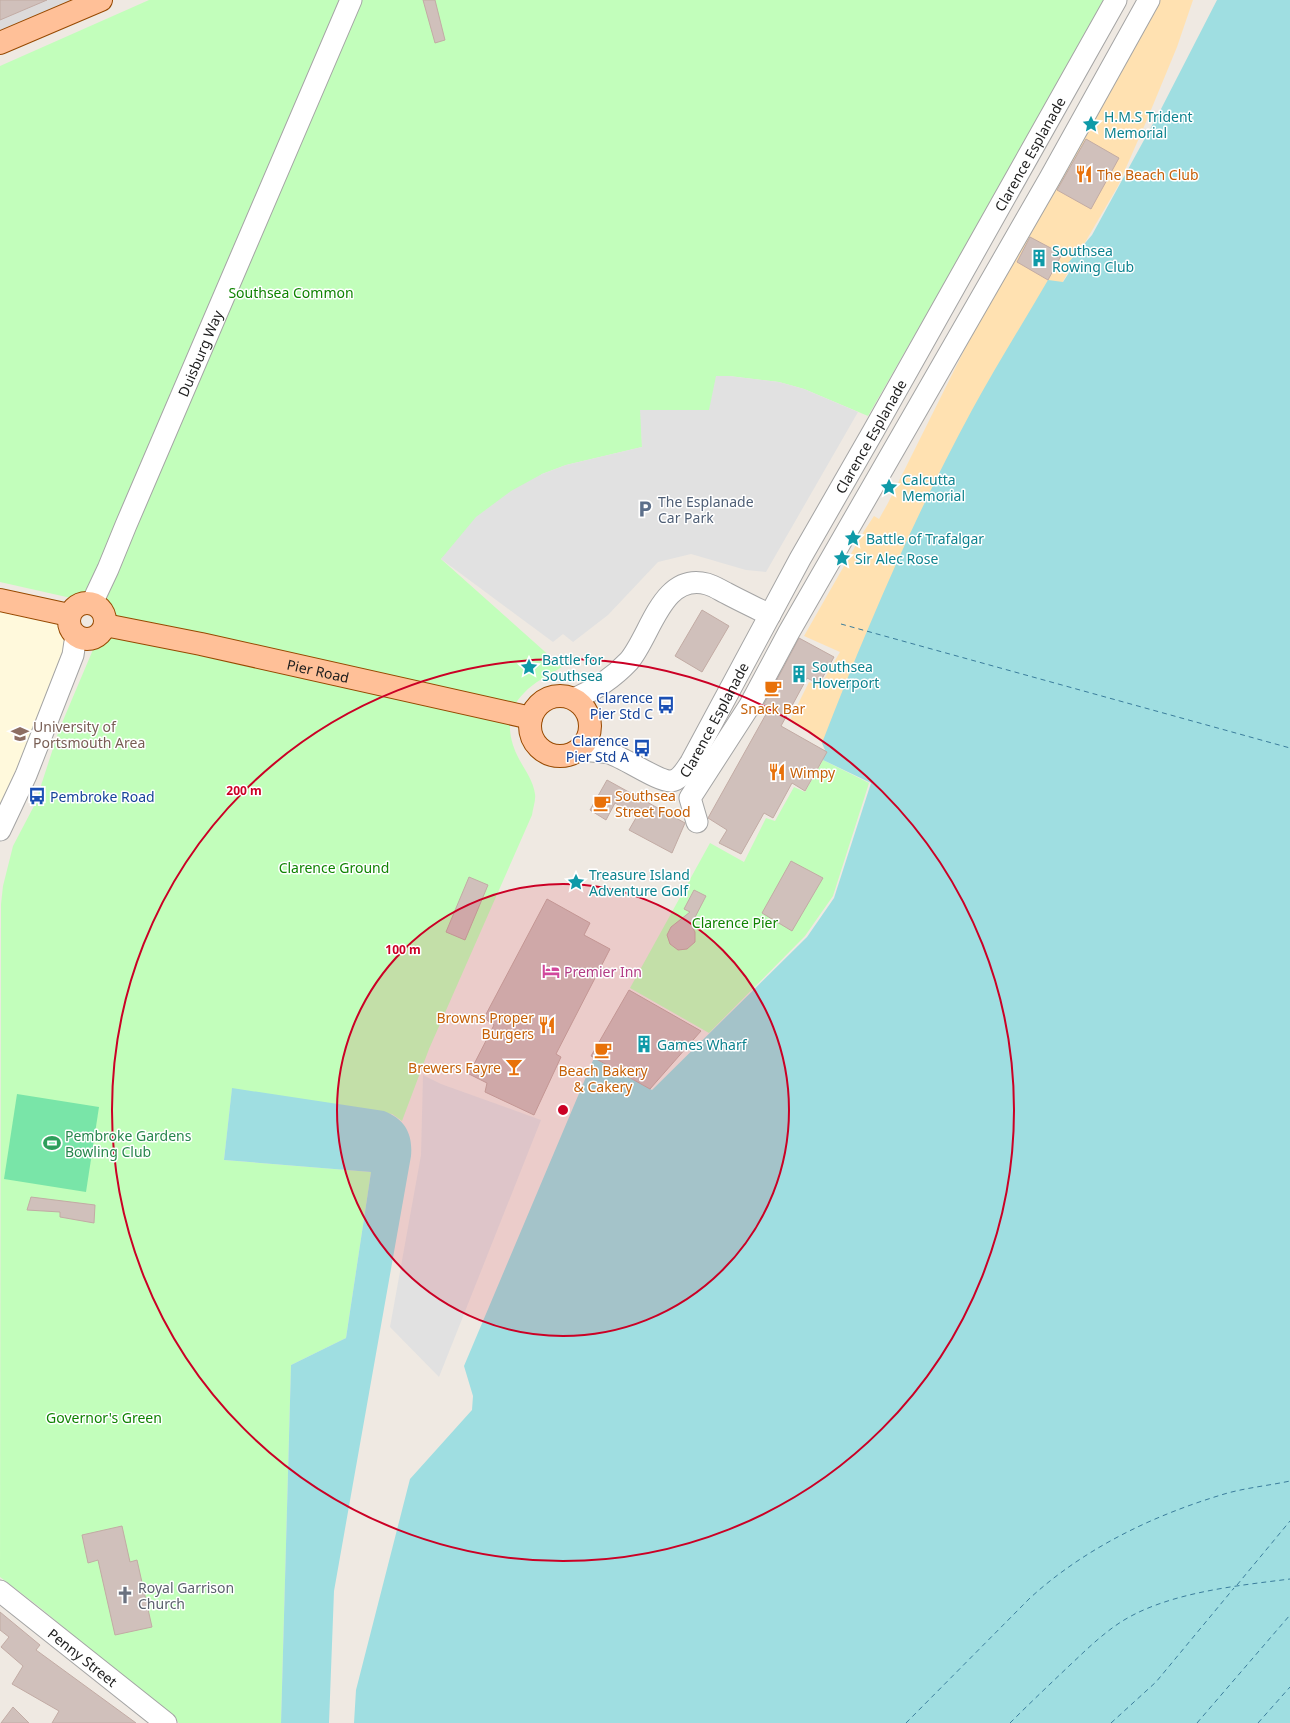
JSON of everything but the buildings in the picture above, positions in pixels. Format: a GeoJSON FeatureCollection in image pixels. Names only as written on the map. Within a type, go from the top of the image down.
{"type":"FeatureCollection","features":[{"type":"Feature","properties":{"kind":"main road"},"geometry":{"type":"LineString","coordinates":[[0,43],[101,0]]}},
{"type":"Feature","properties":{"kind":"main road"},"geometry":{"type":"LineString","coordinates":[[0,600],[72,625],[82,638],[89,639],[96,637],[105,626],[103,611],[92,603],[85,602],[78,604],[72,609],[72,625]]}},
{"type":"Feature","properties":{"kind":"main road","name":"Pier Road"},"geometry":{"type":"LineString","coordinates":[[105,626],[201,644],[531,718]]}},
{"type":"Feature","properties":{"kind":"main road"},"geometry":{"type":"LineString","coordinates":[[561,696],[574,699],[582,705],[587,714],[590,723],[589,734],[585,743],[578,750],[560,756],[551,755],[536,744],[531,736],[531,718],[534,709],[540,702],[548,698],[561,696]]}},
{"type":"Feature","properties":{"kind":"street","name":"Clarence Esplanade"},"geometry":{"type":"LineString","coordinates":[[578,750],[608,753],[630,762],[657,777],[671,781],[682,775],[691,762],[800,559],[1116,0]]}},
{"type":"Feature","properties":{"kind":"street"},"geometry":{"type":"LineString","coordinates":[[697,822],[690,798],[750,705],[789,632],[1050,178],[1149,0]]}},
{"type":"Feature","properties":{"kind":"street","name":"Duisburg Way"},"geometry":{"type":"LineString","coordinates":[[92,603],[108,569],[348,5]]}},
{"type":"Feature","properties":{"kind":"street"},"geometry":{"type":"LineString","coordinates":[[574,699],[592,691],[606,682],[629,660],[665,598],[677,588],[692,583],[707,584],[770,615]]}},
{"type":"Feature","properties":{"kind":"street"},"geometry":{"type":"LineString","coordinates":[[0,830],[26,775],[73,655],[72,625]]}},
{"type":"Feature","properties":{"kind":"street","name":"Penny Street"},"geometry":{"type":"LineString","coordinates":[[0,1591],[166,1723]]}},
{"type":"Feature","properties":{"kind":"shaded area"},"geometry":{"type":"Polygon","coordinates":[[[0,0],[83,0],[0,37],[0,0]]]}},
{"type":"Feature","properties":{"kind":"shaded area","name":"The Esplanade Car Park"},"geometry":{"type":"Polygon","coordinates":[[[716,376],[729,376],[779,382],[804,389],[858,412],[766,572],[746,570],[691,554],[658,562],[608,615],[573,642],[563,634],[553,642],[441,559],[476,517],[511,491],[542,474],[566,465],[642,447],[640,410],[709,410],[716,376]]]}},
{"type":"Feature","properties":{"kind":"shaded area","name":"University of Portsmouth Area"},"geometry":{"type":"Polygon","coordinates":[[[0,600],[42,609],[82,638],[0,830],[0,600]]]}},
{"type":"Feature","properties":{"kind":"shaded area"},"geometry":{"type":"Polygon","coordinates":[[[423,1075],[441,1084],[541,1120],[439,1377],[390,1327],[421,1155],[423,1075]]]}},
{"type":"Feature","properties":{"kind":"sand"},"geometry":{"type":"Polygon","coordinates":[[[1149,0],[1193,0],[1177,47],[1146,122],[1118,186],[1053,299],[823,760],[825,750],[820,739],[790,720],[809,682],[820,686],[840,652],[804,636],[864,531],[874,516],[879,519],[888,503],[1050,178],[1149,0]]]}},
{"type":"Feature","properties":{"kind":"green space","name":"Southsea Common"},"geometry":{"type":"Polygon","coordinates":[[[149,0],[1107,0],[868,416],[804,389],[779,382],[729,376],[710,410],[641,410],[642,447],[566,465],[542,474],[441,559],[562,667],[532,685],[518,700],[511,715],[511,739],[519,760],[530,778],[534,789],[535,799],[532,815],[429,1049],[402,1121],[392,1114],[232,1089],[224,1160],[371,1172],[346,1338],[291,1365],[281,1723],[179,1723],[38,1606],[0,1577],[1,904],[3,886],[13,846],[35,804],[59,730],[111,607],[0,582],[0,66],[149,0]]]}},
{"type":"Feature","properties":{"kind":"green space","name":"Clarence Pier"},"geometry":{"type":"Polygon","coordinates":[[[823,760],[869,783],[833,896],[805,936],[709,1033],[630,988],[710,843],[744,862],[766,818],[775,821],[794,787],[805,792],[823,760]]]}},
{"type":"Feature","properties":{"kind":"green space","name":"Pembroke Gardens Bowling Club"},"geometry":{"type":"Polygon","coordinates":[[[17,1094],[99,1107],[86,1192],[4,1179],[17,1094]]]}},
{"type":"Feature","properties":{"kind":"water"},"geometry":{"type":"Polygon","coordinates":[[[1217,0],[1290,0],[1290,1723],[354,1723],[356,1690],[410,1479],[472,1410],[473,1396],[464,1366],[594,1058],[652,1090],[807,937],[834,898],[871,783],[823,760],[825,750],[822,743],[856,658],[930,491],[981,394],[1048,280],[1063,282],[1072,268],[1068,263],[1092,235],[1161,109],[1217,0]]]}},
{"type":"Feature","properties":{"kind":"water"},"geometry":{"type":"Polygon","coordinates":[[[232,1088],[384,1111],[397,1118],[402,1123],[409,1134],[411,1141],[411,1156],[334,1591],[329,1723],[281,1723],[291,1365],[346,1338],[371,1172],[224,1160],[232,1088]]]}},
{"type":"Feature","properties":{"kind":"ferry route"},"geometry":{"type":"LineString","coordinates":[[841,624],[1290,748]]}},
{"type":"Feature","properties":{"kind":"ferry route"},"geometry":{"type":"LineString","coordinates":[[906,1723],[1030,1598],[1051,1580],[1096,1549],[1145,1524],[1195,1503],[1238,1491],[1290,1481]]}},
{"type":"Feature","properties":{"kind":"ferry route"},"geometry":{"type":"LineString","coordinates":[[1237,1585],[1290,1521]]}},
{"type":"Feature","properties":{"kind":"ferry route"},"geometry":{"type":"LineString","coordinates":[[1010,1723],[1097,1640],[1115,1626],[1133,1615],[1176,1598],[1223,1588],[1290,1579]]}},
{"type":"Feature","properties":{"kind":"ferry route"},"geometry":{"type":"LineString","coordinates":[[1111,1723],[1156,1682],[1234,1588]]}},
{"type":"Feature","properties":{"kind":"ferry route"},"geometry":{"type":"LineString","coordinates":[[1197,1723],[1290,1615]]}},
{"type":"Feature","properties":{"kind":"ferry route"},"geometry":{"type":"LineString","coordinates":[[1258,1723],[1290,1687]]}},
{"type":"Feature","properties":{"kind":"place","name":"H.M.S Trident Memorial"},"geometry":{"type":"Point","coordinates":[1091,124]}},
{"type":"Feature","properties":{"kind":"place","name":"The Beach Club"},"geometry":{"type":"Point","coordinates":[1084,174]}},
{"type":"Feature","properties":{"kind":"place","name":"Southsea Rowing Club"},"geometry":{"type":"Point","coordinates":[1039,258]}},
{"type":"Feature","properties":{"kind":"place","name":"Calcutta Memorial"},"geometry":{"type":"Point","coordinates":[889,487]}},
{"type":"Feature","properties":{"kind":"place","name":"The Esplanade Car Park"},"geometry":{"type":"Point","coordinates":[645,509]}},
{"type":"Feature","properties":{"kind":"place","name":"Battle of Trafalgar"},"geometry":{"type":"Point","coordinates":[853,538]}},
{"type":"Feature","properties":{"kind":"place","name":"Sir Alec Rose"},"geometry":{"type":"Point","coordinates":[842,558]}},
{"type":"Feature","properties":{"kind":"place","name":"Battle for Southsea"},"geometry":{"type":"Point","coordinates":[529,667]}},
{"type":"Feature","properties":{"kind":"place","name":"Southsea Hoverport"},"geometry":{"type":"Point","coordinates":[799,674]}},
{"type":"Feature","properties":{"kind":"place","name":"Snack Bar"},"geometry":{"type":"Point","coordinates":[773,688]}},
{"type":"Feature","properties":{"kind":"place","name":"Clarence Pier Std C"},"geometry":{"type":"Point","coordinates":[666,705]}},
{"type":"Feature","properties":{"kind":"place","name":"University of Portsmouth Area"},"geometry":{"type":"Point","coordinates":[20,734]}},
{"type":"Feature","properties":{"kind":"place","name":"Clarence Pier Std A"},"geometry":{"type":"Point","coordinates":[642,748]}},
{"type":"Feature","properties":{"kind":"place","name":"Wimpy"},"geometry":{"type":"Point","coordinates":[777,772]}},
{"type":"Feature","properties":{"kind":"place","name":"Pembroke Road"},"geometry":{"type":"Point","coordinates":[37,796]}},
{"type":"Feature","properties":{"kind":"place","name":"Southsea Street Food"},"geometry":{"type":"Point","coordinates":[602,803]}},
{"type":"Feature","properties":{"kind":"place","name":"Treasure Island Adventure Golf"},"geometry":{"type":"Point","coordinates":[576,882]}},
{"type":"Feature","properties":{"kind":"place","name":"Premier Inn"},"geometry":{"type":"Point","coordinates":[551,971]}},
{"type":"Feature","properties":{"kind":"place","name":"Browns Proper Burgers"},"geometry":{"type":"Point","coordinates":[547,1025]}},
{"type":"Feature","properties":{"kind":"place","name":"Games Wharf"},"geometry":{"type":"Point","coordinates":[644,1044]}},
{"type":"Feature","properties":{"kind":"place","name":"Beach Bakery & Cakery"},"geometry":{"type":"Point","coordinates":[603,1050]}},
{"type":"Feature","properties":{"kind":"place","name":"Brewers Fayre"},"geometry":{"type":"Point","coordinates":[514,1067]}},
{"type":"Feature","properties":{"kind":"place","name":"Pembroke Gardens Bowling Club"},"geometry":{"type":"Point","coordinates":[52,1143]}},
{"type":"Feature","properties":{"kind":"place","name":"Royal Garrison Church"},"geometry":{"type":"Point","coordinates":[125,1595]}},
{"type":"Feature","properties":{"kind":"park label","name":"Clarence Ground"},"geometry":{"type":"Point","coordinates":[334,867]}},
{"type":"Feature","properties":{"kind":"park label","name":"Governor's Green"},"geometry":{"type":"Point","coordinates":[104,1417]}}]}
